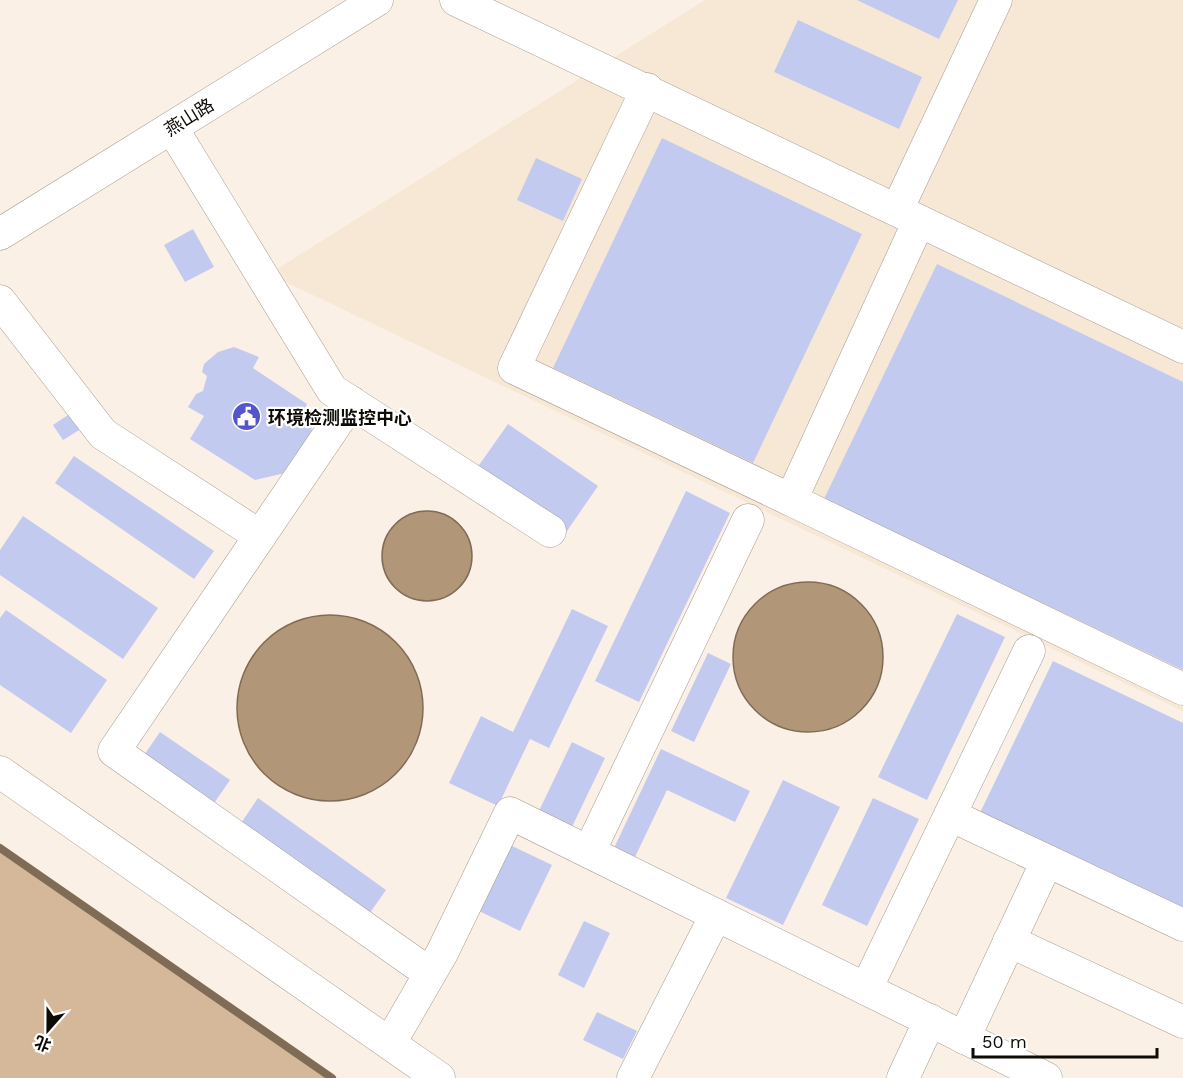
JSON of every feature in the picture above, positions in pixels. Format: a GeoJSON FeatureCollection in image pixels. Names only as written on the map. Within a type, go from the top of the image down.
{"type":"FeatureCollection","features":[{"type":"Feature","properties":{"kind":"street","name":"燕山路"},"geometry":{"type":"LineString","coordinates":[[0,234],[377,0]]}},
{"type":"Feature","properties":{"kind":"street"},"geometry":{"type":"LineString","coordinates":[[456,0],[647,89],[1183,347]]}},
{"type":"Feature","properties":{"kind":"street"},"geometry":{"type":"LineString","coordinates":[[791,500],[996,0]]}},
{"type":"Feature","properties":{"kind":"street"},"geometry":{"type":"LineString","coordinates":[[647,89],[514,368],[1183,689]]}},
{"type":"Feature","properties":{"kind":"street"},"geometry":{"type":"LineString","coordinates":[[172,128],[332,390],[550,531]]}},
{"type":"Feature","properties":{"kind":"street"},"geometry":{"type":"LineString","coordinates":[[0,301],[103,434],[260,536]]}},
{"type":"Feature","properties":{"kind":"street"},"geometry":{"type":"LineString","coordinates":[[351,402],[114,751],[429,973]]}},
{"type":"Feature","properties":{"kind":"street"},"geometry":{"type":"LineString","coordinates":[[589,852],[748,520]]}},
{"type":"Feature","properties":{"kind":"street"},"geometry":{"type":"LineString","coordinates":[[866,989],[1029,651]]}},
{"type":"Feature","properties":{"kind":"street"},"geometry":{"type":"LineString","coordinates":[[0,772],[439,1078]]}},
{"type":"Feature","properties":{"kind":"street"},"geometry":{"type":"LineString","coordinates":[[390,1043],[442,953],[510,813],[1046,1078]]}},
{"type":"Feature","properties":{"kind":"street"},"geometry":{"type":"LineString","coordinates":[[950,815],[1183,926]]}},
{"type":"Feature","properties":{"kind":"street"},"geometry":{"type":"LineString","coordinates":[[964,1038],[1047,861]]}},
{"type":"Feature","properties":{"kind":"street"},"geometry":{"type":"LineString","coordinates":[[633,1078],[716,915]]}},
{"type":"Feature","properties":{"kind":"street"},"geometry":{"type":"LineString","coordinates":[[1009,941],[1183,1022]]}},
{"type":"Feature","properties":{"kind":"street"},"geometry":{"type":"LineString","coordinates":[[903,1078],[930,1020]]}},
{"type":"Feature","properties":{"kind":"shaded area"},"geometry":{"type":"Polygon","coordinates":[[[705,0],[1183,0],[1183,711],[269,274],[705,0]]]}},
{"type":"Feature","properties":{"kind":"shaded area"},"geometry":{"type":"Polygon","coordinates":[[[427,511],[452,519],[464,531],[472,556],[464,581],[452,593],[427,601],[402,593],[390,581],[382,556],[390,531],[402,519],[427,511]]]}},
{"type":"Feature","properties":{"kind":"shaded area"},"geometry":{"type":"Polygon","coordinates":[[[808,582],[823,583],[837,588],[861,604],[877,628],[882,642],[882,672],[877,686],[861,710],[837,726],[823,731],[808,732],[793,731],[779,726],[755,710],[739,686],[734,672],[733,657],[734,642],[739,628],[755,604],[779,588],[793,583],[808,582]]]}},
{"type":"Feature","properties":{"kind":"shaded area"},"geometry":{"type":"Polygon","coordinates":[[[330,615],[366,622],[396,642],[416,672],[423,708],[416,744],[396,774],[366,794],[330,801],[294,794],[264,774],[244,744],[237,708],[244,672],[264,642],[294,622],[330,615]]]}},
{"type":"Feature","properties":{"kind":"shaded area"},"geometry":{"type":"Polygon","coordinates":[[[0,845],[325,1078],[0,1078],[0,845]]]}},
{"type":"Feature","properties":{"kind":"building"},"geometry":{"type":"Polygon","coordinates":[[[857,0],[958,0],[939,39],[857,0]]]}},
{"type":"Feature","properties":{"kind":"building"},"geometry":{"type":"Polygon","coordinates":[[[798,20],[922,77],[899,129],[774,72],[798,20]]]}},
{"type":"Feature","properties":{"kind":"building"},"geometry":{"type":"Polygon","coordinates":[[[662,138],[862,234],[753,463],[553,368],[662,138]]]}},
{"type":"Feature","properties":{"kind":"building"},"geometry":{"type":"Polygon","coordinates":[[[536,158],[582,179],[563,221],[517,200],[536,158]]]}},
{"type":"Feature","properties":{"kind":"building"},"geometry":{"type":"Polygon","coordinates":[[[193,229],[214,267],[185,282],[164,245],[193,229]]]}},
{"type":"Feature","properties":{"kind":"building"},"geometry":{"type":"Polygon","coordinates":[[[937,264],[1183,382],[1183,670],[824,499],[937,264]]]}},
{"type":"Feature","properties":{"kind":"building"},"geometry":{"type":"Polygon","coordinates":[[[234,347],[259,357],[253,368],[307,404],[299,421],[305,426],[311,422],[312,435],[285,473],[255,480],[190,439],[204,416],[188,407],[196,394],[203,391],[207,376],[202,372],[204,364],[218,352],[234,347]]]}},
{"type":"Feature","properties":{"kind":"building"},"geometry":{"type":"Polygon","coordinates":[[[71,413],[81,429],[63,440],[53,425],[71,413]]]}},
{"type":"Feature","properties":{"kind":"building"},"geometry":{"type":"Polygon","coordinates":[[[508,424],[598,486],[567,531],[477,468],[508,424]]]}},
{"type":"Feature","properties":{"kind":"building"},"geometry":{"type":"Polygon","coordinates":[[[74,456],[214,551],[194,579],[55,483],[74,456]]]}},
{"type":"Feature","properties":{"kind":"building"},"geometry":{"type":"Polygon","coordinates":[[[686,491],[730,513],[639,702],[595,681],[686,491]]]}},
{"type":"Feature","properties":{"kind":"building"},"geometry":{"type":"Polygon","coordinates":[[[23,516],[158,608],[123,659],[0,575],[0,550],[23,516]]]}},
{"type":"Feature","properties":{"kind":"building"},"geometry":{"type":"Polygon","coordinates":[[[572,609],[608,626],[549,748],[530,739],[498,806],[449,783],[481,716],[513,732],[572,609]]]}},
{"type":"Feature","properties":{"kind":"building"},"geometry":{"type":"Polygon","coordinates":[[[6,610],[107,680],[71,733],[0,685],[0,618],[6,610]]]}},
{"type":"Feature","properties":{"kind":"building"},"geometry":{"type":"Polygon","coordinates":[[[957,614],[1005,637],[927,800],[878,777],[957,614]]]}},
{"type":"Feature","properties":{"kind":"building"},"geometry":{"type":"Polygon","coordinates":[[[708,653],[731,664],[694,742],[671,731],[708,653]]]}},
{"type":"Feature","properties":{"kind":"building"},"geometry":{"type":"Polygon","coordinates":[[[1053,661],[1183,723],[1183,914],[978,817],[1053,661]]]}},
{"type":"Feature","properties":{"kind":"building"},"geometry":{"type":"Polygon","coordinates":[[[160,732],[230,780],[210,809],[140,761],[160,732]]]}},
{"type":"Feature","properties":{"kind":"building"},"geometry":{"type":"Polygon","coordinates":[[[572,742],[605,758],[570,831],[537,815],[572,742]]]}},
{"type":"Feature","properties":{"kind":"building"},"geometry":{"type":"Polygon","coordinates":[[[661,749],[750,791],[735,822],[667,790],[635,857],[614,848],[661,749]]]}},
{"type":"Feature","properties":{"kind":"building"},"geometry":{"type":"Polygon","coordinates":[[[783,780],[840,807],[783,925],[726,898],[783,780]]]}},
{"type":"Feature","properties":{"kind":"building"},"geometry":{"type":"Polygon","coordinates":[[[258,798],[386,890],[367,917],[237,829],[258,798]]]}},
{"type":"Feature","properties":{"kind":"building"},"geometry":{"type":"Polygon","coordinates":[[[873,798],[919,819],[867,926],[822,905],[873,798]]]}},
{"type":"Feature","properties":{"kind":"building"},"geometry":{"type":"Polygon","coordinates":[[[510,845],[552,865],[520,931],[479,911],[510,845]]]}},
{"type":"Feature","properties":{"kind":"building"},"geometry":{"type":"Polygon","coordinates":[[[584,921],[610,933],[584,988],[558,975],[584,921]]]}},
{"type":"Feature","properties":{"kind":"building"},"geometry":{"type":"Polygon","coordinates":[[[597,1012],[637,1031],[623,1059],[583,1040],[597,1012]]]}},
{"type":"Feature","properties":{"kind":"waterway"},"geometry":{"type":"LineString","coordinates":[[0,848],[332,1078]]}},
{"type":"Feature","properties":{"kind":"place","name":"环境检测监控中心"},"geometry":{"type":"Point","coordinates":[247,417]}}]}
